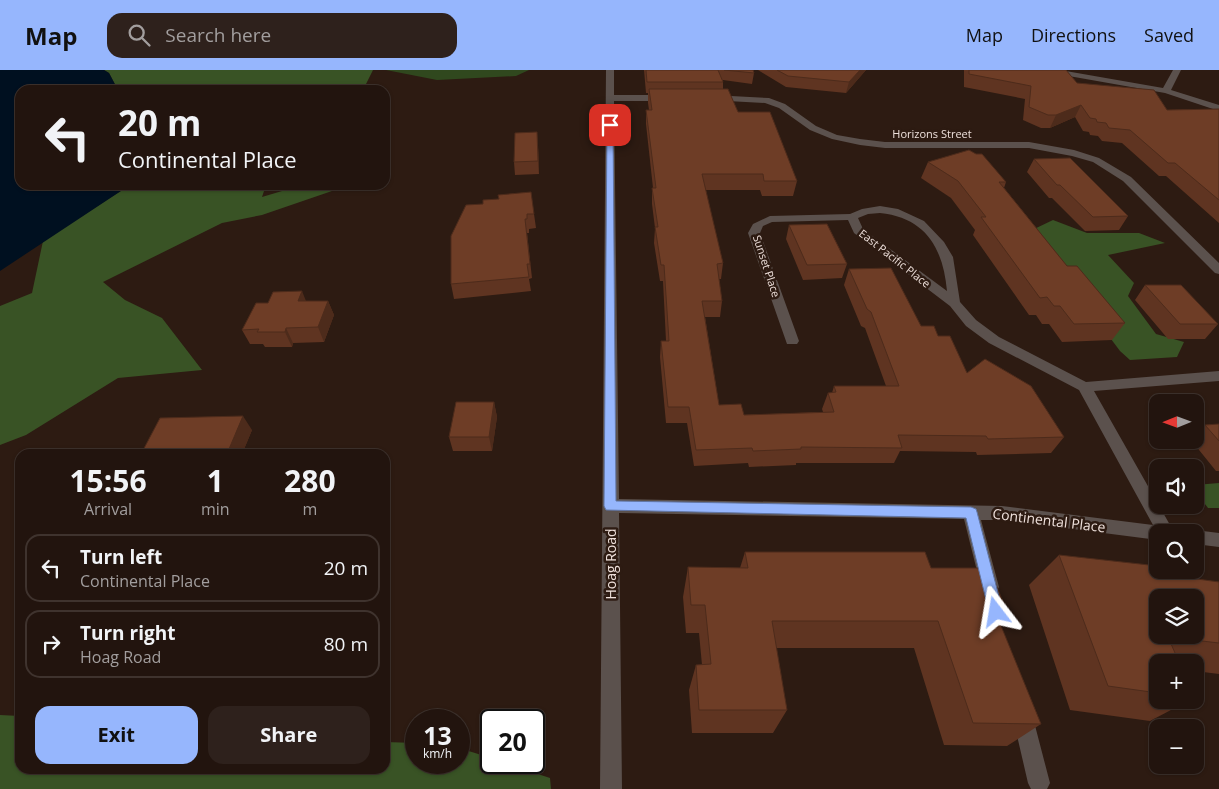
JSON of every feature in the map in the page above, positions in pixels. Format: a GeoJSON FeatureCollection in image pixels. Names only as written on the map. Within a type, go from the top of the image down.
{"type":"FeatureCollection","features":[{"type":"Feature","properties":{"kind":"street","name":"Hoag Road"},"geometry":{"type":"LineString","coordinates":[[610,70],[611,789]]}},
{"type":"Feature","properties":{"kind":"street"},"geometry":{"type":"LineString","coordinates":[[1046,70],[1166,90],[1219,108]]}},
{"type":"Feature","properties":{"kind":"street"},"geometry":{"type":"LineString","coordinates":[[1166,90],[1176,70]]}},
{"type":"Feature","properties":{"kind":"street"},"geometry":{"type":"LineString","coordinates":[[611,98],[674,98]]}},
{"type":"Feature","properties":{"kind":"street","name":"Horizons Street"},"geometry":{"type":"LineString","coordinates":[[702,98],[766,100],[782,106],[813,128],[836,136],[885,146],[1029,145],[1074,153],[1096,160],[1127,179],[1219,270]]}},
{"type":"Feature","properties":{"kind":"street","name":"East Pacific Place"},"geometry":{"type":"LineString","coordinates":[[954,303],[947,258],[936,237],[920,222],[901,212],[880,209],[863,211],[852,218],[858,231],[954,303],[972,323],[994,340],[1084,387]]}},
{"type":"Feature","properties":{"kind":"street","name":"Sunset Place"},"geometry":{"type":"LineString","coordinates":[[792,341],[754,233],[758,224],[770,219],[852,218]]}},
{"type":"Feature","properties":{"kind":"street"},"geometry":{"type":"LineString","coordinates":[[1161,524],[1084,387],[1219,376]]}},
{"type":"Feature","properties":{"kind":"street","name":"Continental Place"},"geometry":{"type":"LineString","coordinates":[[610,506],[1002,513],[1149,533]]}},
{"type":"Feature","properties":{"kind":"street"},"geometry":{"type":"LineString","coordinates":[[971,512],[994,602]]}},
{"type":"Feature","properties":{"kind":"street"},"geometry":{"type":"LineString","coordinates":[[1204,539],[1219,540]]}},
{"type":"Feature","properties":{"kind":"street"},"geometry":{"type":"LineString","coordinates":[[1018,697],[1040,783]]}},
{"type":"Feature","properties":{"kind":"green space"},"geometry":{"type":"Polygon","coordinates":[[[104,70],[373,70],[366,84],[361,85],[115,85],[109,73],[104,70]]]}},
{"type":"Feature","properties":{"kind":"green space"},"geometry":{"type":"Polygon","coordinates":[[[386,70],[529,70],[516,76],[437,80],[386,70]]]}},
{"type":"Feature","properties":{"kind":"green space"},"geometry":{"type":"Polygon","coordinates":[[[122,190],[264,190],[262,197],[285,190],[333,190],[262,215],[222,223],[103,282],[125,300],[162,318],[202,370],[118,378],[26,435],[0,445],[0,306],[32,293],[43,241],[122,190]]]}},
{"type":"Feature","properties":{"kind":"green space"},"geometry":{"type":"Polygon","coordinates":[[[1053,220],[1087,233],[1139,233],[1165,243],[1108,255],[1134,283],[1128,296],[1156,334],[1184,342],[1177,357],[1130,360],[1120,351],[1030,231],[1053,220]]]}},
{"type":"Feature","properties":{"kind":"green space"},"geometry":{"type":"Polygon","coordinates":[[[1219,483],[1219,508],[1208,508],[1204,503],[1204,484],[1219,483]]]}},
{"type":"Feature","properties":{"kind":"green space"},"geometry":{"type":"Polygon","coordinates":[[[0,715],[15,716],[15,774],[390,774],[390,742],[405,743],[405,774],[470,774],[470,751],[480,755],[480,774],[538,774],[550,778],[551,789],[0,789],[0,715]]]}},
{"type":"Feature","properties":{"kind":"water"},"geometry":{"type":"Polygon","coordinates":[[[0,70],[104,70],[109,73],[115,85],[15,85],[15,190],[122,190],[0,271],[0,70]]]}},
{"type":"Feature","properties":{"kind":"building"},"geometry":{"type":"Polygon","coordinates":[[[646,70],[718,70],[723,82],[647,82],[646,70]]]}},
{"type":"Feature","properties":{"kind":"building"},"geometry":{"type":"Polygon","coordinates":[[[724,70],[753,70],[754,73],[724,70]]]}},
{"type":"Feature","properties":{"kind":"building"},"geometry":{"type":"Polygon","coordinates":[[[777,70],[860,70],[849,82],[788,76],[777,70]]]}},
{"type":"Feature","properties":{"kind":"building"},"geometry":{"type":"Polygon","coordinates":[[[969,70],[1066,70],[1077,83],[1154,90],[1167,110],[1219,109],[1219,200],[1175,163],[1168,163],[1130,130],[1109,128],[1106,123],[1097,122],[1096,119],[1090,118],[1081,105],[1056,115],[1048,115],[1029,107],[1031,86],[969,74],[969,70]]]}},
{"type":"Feature","properties":{"kind":"building"},"geometry":{"type":"Polygon","coordinates":[[[649,89],[728,89],[738,112],[770,112],[797,181],[764,181],[763,174],[702,174],[723,263],[717,264],[722,301],[702,301],[719,405],[741,404],[744,415],[834,412],[828,393],[836,392],[834,386],[899,386],[871,312],[867,309],[849,269],[891,268],[921,326],[934,326],[938,336],[950,336],[967,373],[985,359],[1031,386],[1064,437],[988,439],[986,436],[898,435],[902,448],[801,447],[801,449],[753,451],[752,448],[696,450],[689,407],[668,407],[661,341],[669,341],[664,265],[661,265],[655,227],[658,227],[652,188],[656,188],[646,110],[652,110],[649,89]]]}},
{"type":"Feature","properties":{"kind":"building"},"geometry":{"type":"Polygon","coordinates":[[[537,132],[538,161],[514,162],[515,133],[537,132]]]}},
{"type":"Feature","properties":{"kind":"building"},"geometry":{"type":"Polygon","coordinates":[[[969,150],[976,154],[982,154],[1006,182],[999,182],[1067,266],[1077,266],[1125,323],[1074,324],[1060,306],[1054,306],[1047,297],[1040,298],[981,217],[986,217],[958,181],[928,162],[969,150]]]}},
{"type":"Feature","properties":{"kind":"building"},"geometry":{"type":"Polygon","coordinates":[[[1070,158],[1128,216],[1093,217],[1060,185],[1057,185],[1034,159],[1070,158]]]}},
{"type":"Feature","properties":{"kind":"building"},"geometry":{"type":"Polygon","coordinates":[[[531,192],[534,214],[527,214],[527,219],[525,219],[530,264],[527,264],[529,277],[451,284],[451,236],[466,205],[483,204],[483,200],[499,199],[498,195],[531,192]]]}},
{"type":"Feature","properties":{"kind":"building"},"geometry":{"type":"Polygon","coordinates":[[[827,224],[847,264],[807,265],[789,225],[827,224]]]}},
{"type":"Feature","properties":{"kind":"building"},"geometry":{"type":"Polygon","coordinates":[[[1145,285],[1181,285],[1218,324],[1180,324],[1145,285]]]}},
{"type":"Feature","properties":{"kind":"building"},"geometry":{"type":"Polygon","coordinates":[[[302,291],[298,301],[328,301],[318,327],[286,328],[285,332],[257,332],[259,329],[242,330],[256,303],[268,303],[273,292],[302,291]]]}},
{"type":"Feature","properties":{"kind":"building"},"geometry":{"type":"Polygon","coordinates":[[[456,402],[494,402],[489,437],[449,437],[456,402]]]}},
{"type":"Feature","properties":{"kind":"building"},"geometry":{"type":"Polygon","coordinates":[[[243,416],[229,449],[144,449],[160,418],[243,416]]]}},
{"type":"Feature","properties":{"kind":"building"},"geometry":{"type":"Polygon","coordinates":[[[1219,424],[1219,441],[1205,425],[1219,424]]]}},
{"type":"Feature","properties":{"kind":"building"},"geometry":{"type":"Polygon","coordinates":[[[745,552],[925,552],[931,568],[989,568],[1007,611],[995,611],[1041,724],[973,723],[938,621],[772,621],[787,710],[699,710],[696,665],[711,664],[705,605],[691,605],[688,567],[748,568],[745,552]]]}},
{"type":"Feature","properties":{"kind":"building"},"geometry":{"type":"Polygon","coordinates":[[[1059,555],[1149,565],[1149,579],[1197,579],[1219,582],[1219,643],[1204,641],[1204,589],[1149,589],[1149,644],[1171,644],[1175,654],[1149,654],[1149,692],[1108,686],[1059,555]]]}},
{"type":"Feature","properties":{"kind":"route"},"geometry":{"type":"LineString","coordinates":[[610,125],[610,506],[971,512],[996,612]]}}]}
